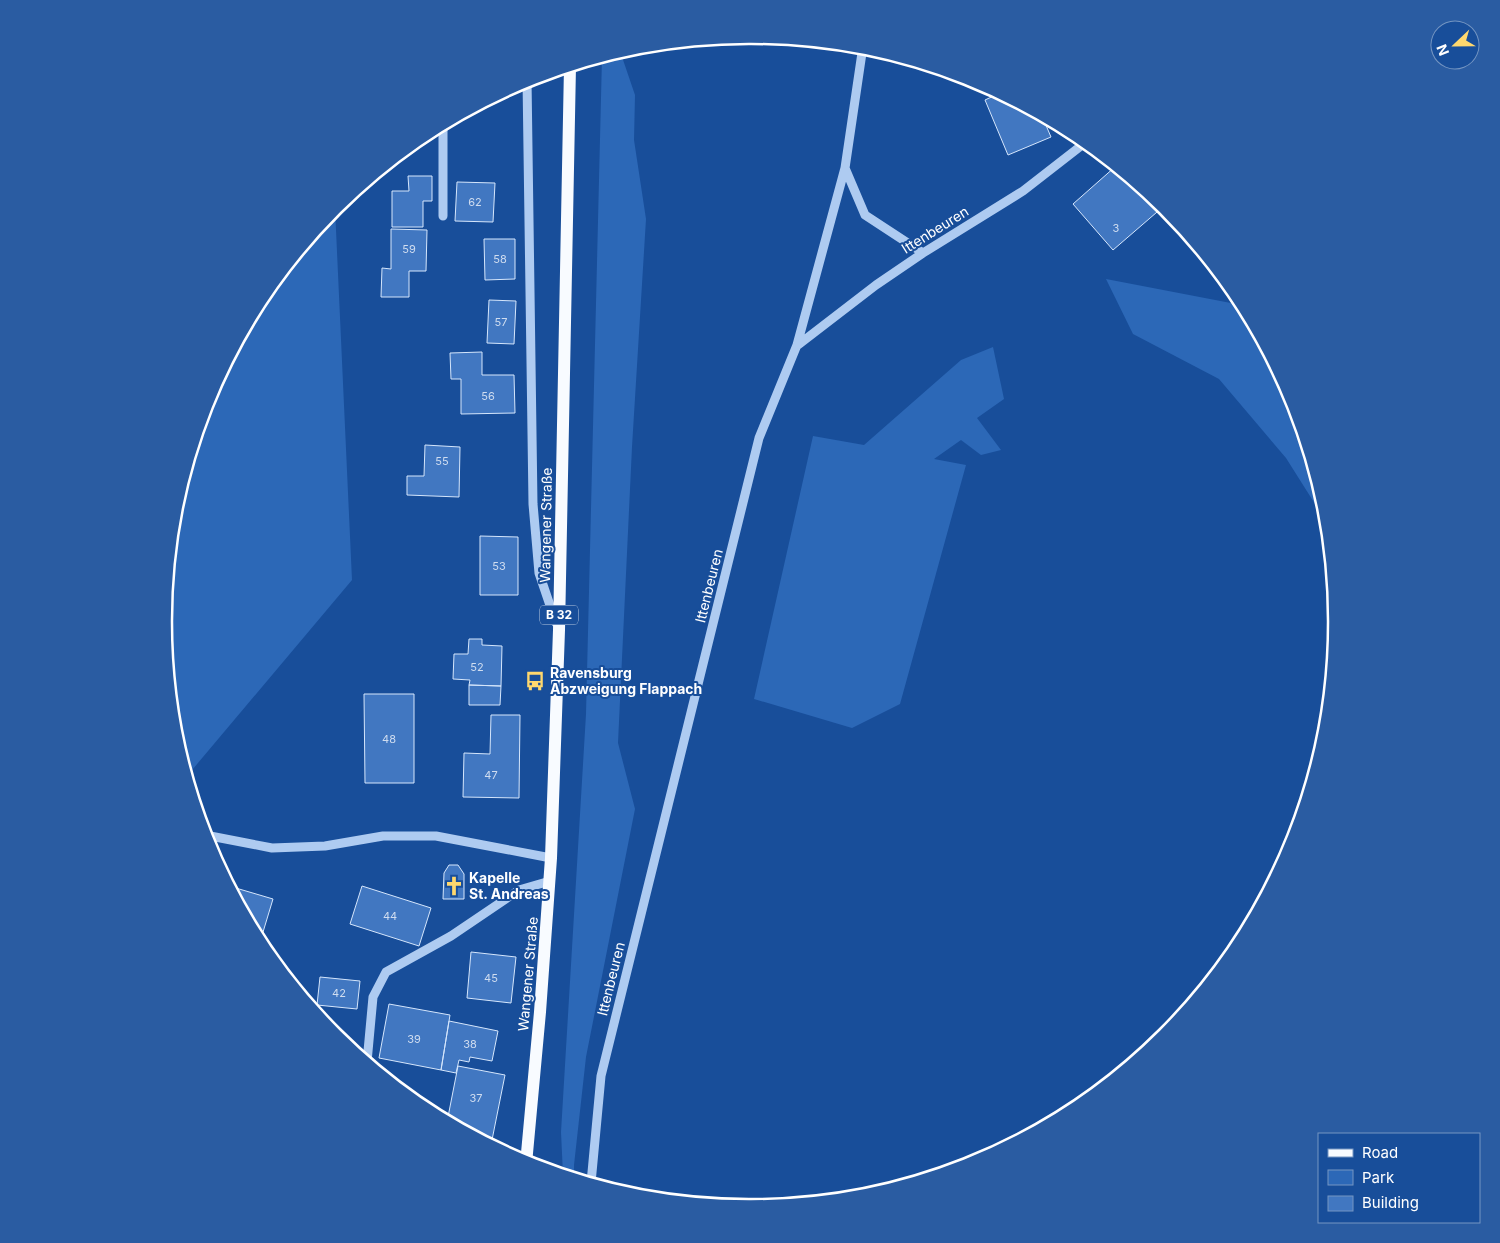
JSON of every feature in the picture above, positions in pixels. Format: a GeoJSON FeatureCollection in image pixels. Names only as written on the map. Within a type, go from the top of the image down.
{"type":"FeatureCollection","features":[{"type":"Feature","properties":{"kind":"main road","name":"Wangener Straße"},"geometry":{"type":"LineString","coordinates":[[527,1154],[551,858],[559,630],[570,72]]}},
{"type":"Feature","properties":{"kind":"street"},"geometry":{"type":"LineString","coordinates":[[798,345],[845,168],[862,55]]}},
{"type":"Feature","properties":{"kind":"street"},"geometry":{"type":"LineString","coordinates":[[527,89],[533,504],[539,573],[559,630]]}},
{"type":"Feature","properties":{"kind":"street"},"geometry":{"type":"LineString","coordinates":[[443,132],[443,216]]}},
{"type":"Feature","properties":{"kind":"street","name":"Ittenbeuren"},"geometry":{"type":"LineString","coordinates":[[592,1177],[601,1076],[759,438],[798,345],[876,285],[1022,191],[1079,147]]}},
{"type":"Feature","properties":{"kind":"street"},"geometry":{"type":"LineString","coordinates":[[845,168],[866,216],[923,253]]}},
{"type":"Feature","properties":{"kind":"street"},"geometry":{"type":"LineString","coordinates":[[214,837],[272,848],[325,846],[383,836],[436,836],[551,858]]}},
{"type":"Feature","properties":{"kind":"street"},"geometry":{"type":"LineString","coordinates":[[368,1055],[373,997],[386,972],[451,936],[519,890],[550,881]]}},
{"type":"Feature","properties":{"kind":"green space"},"geometry":{"type":"Polygon","coordinates":[[[622,58],[635,95],[634,140],[646,219],[632,447],[618,743],[635,809],[586,1057],[574,1172],[563,1168],[561,1132],[586,714],[602,63],[622,58]]]}},
{"type":"Feature","properties":{"kind":"green space"},"geometry":{"type":"Polygon","coordinates":[[[336,219],[352,580],[192,770],[177,697],[172,622],[177,546],[192,472],[216,400],[250,333],[292,270],[336,219]]]}},
{"type":"Feature","properties":{"kind":"green space"},"geometry":{"type":"Polygon","coordinates":[[[1106,279],[1231,303],[1268,366],[1284,400],[1308,472],[1316,506],[1286,458],[1219,379],[1133,334],[1106,279]]]}},
{"type":"Feature","properties":{"kind":"green space"},"geometry":{"type":"Polygon","coordinates":[[[993,347],[1004,399],[977,418],[1001,450],[981,455],[961,440],[934,459],[966,465],[900,704],[852,728],[754,699],[813,436],[864,445],[961,360],[993,347]]]}},
{"type":"Feature","properties":{"kind":"building"},"geometry":{"type":"Polygon","coordinates":[[[992,97],[1039,121],[1046,125],[1051,137],[1008,155],[985,100],[992,97]]]}},
{"type":"Feature","properties":{"kind":"building"},"geometry":{"type":"Polygon","coordinates":[[[1111,170],[1158,212],[1113,250],[1073,204],[1111,170]]]}},
{"type":"Feature","properties":{"kind":"building"},"geometry":{"type":"Polygon","coordinates":[[[408,176],[432,176],[432,201],[423,201],[423,227],[392,227],[392,191],[409,191],[408,176]]]}},
{"type":"Feature","properties":{"kind":"building"},"geometry":{"type":"Polygon","coordinates":[[[457,182],[495,183],[493,222],[455,221],[457,182]]]}},
{"type":"Feature","properties":{"kind":"building"},"geometry":{"type":"Polygon","coordinates":[[[391,229],[427,230],[426,271],[409,271],[409,297],[381,297],[382,268],[391,269],[391,229]]]}},
{"type":"Feature","properties":{"kind":"building"},"geometry":{"type":"Polygon","coordinates":[[[484,239],[515,239],[515,279],[485,280],[484,239]]]}},
{"type":"Feature","properties":{"kind":"building"},"geometry":{"type":"Polygon","coordinates":[[[489,300],[516,301],[514,344],[487,343],[489,300]]]}},
{"type":"Feature","properties":{"kind":"building"},"geometry":{"type":"Polygon","coordinates":[[[482,352],[482,375],[514,375],[515,413],[461,414],[461,379],[451,379],[450,353],[482,352]]]}},
{"type":"Feature","properties":{"kind":"building"},"geometry":{"type":"Polygon","coordinates":[[[425,445],[460,447],[459,497],[407,495],[407,476],[424,476],[425,445]]]}},
{"type":"Feature","properties":{"kind":"building"},"geometry":{"type":"Polygon","coordinates":[[[480,536],[518,537],[518,595],[480,595],[480,536]]]}},
{"type":"Feature","properties":{"kind":"building"},"geometry":{"type":"Polygon","coordinates":[[[469,639],[482,639],[482,645],[502,646],[501,686],[469,685],[470,680],[453,679],[454,654],[468,654],[469,639]]]}},
{"type":"Feature","properties":{"kind":"building"},"geometry":{"type":"Polygon","coordinates":[[[469,685],[501,686],[500,705],[469,705],[469,685]]]}},
{"type":"Feature","properties":{"kind":"building"},"geometry":{"type":"Polygon","coordinates":[[[364,694],[414,694],[414,783],[365,783],[364,694]]]}},
{"type":"Feature","properties":{"kind":"building"},"geometry":{"type":"Polygon","coordinates":[[[491,715],[520,715],[519,798],[463,797],[464,753],[490,754],[491,715]]]}},
{"type":"Feature","properties":{"kind":"building","name":"Kapelle St. Andreas"},"geometry":{"type":"Polygon","coordinates":[[[449,865],[458,865],[464,874],[464,899],[443,899],[444,873],[449,865]]]}},
{"type":"Feature","properties":{"kind":"building"},"geometry":{"type":"Polygon","coordinates":[[[362,886],[431,908],[419,946],[350,924],[362,886]]]}},
{"type":"Feature","properties":{"kind":"building"},"geometry":{"type":"Polygon","coordinates":[[[238,889],[273,899],[263,931],[238,889]]]}},
{"type":"Feature","properties":{"kind":"building"},"geometry":{"type":"Polygon","coordinates":[[[471,952],[516,957],[511,1003],[467,998],[471,952]]]}},
{"type":"Feature","properties":{"kind":"building"},"geometry":{"type":"Polygon","coordinates":[[[320,977],[360,981],[357,1009],[319,1005],[317,1003],[320,977]]]}},
{"type":"Feature","properties":{"kind":"building"},"geometry":{"type":"Polygon","coordinates":[[[389,1004],[450,1015],[441,1070],[379,1058],[389,1004]]]}},
{"type":"Feature","properties":{"kind":"building"},"geometry":{"type":"Polygon","coordinates":[[[449,1021],[498,1031],[492,1061],[470,1057],[469,1062],[459,1060],[456,1073],[441,1070],[449,1021]]]}},
{"type":"Feature","properties":{"kind":"building"},"geometry":{"type":"Polygon","coordinates":[[[458,1066],[505,1075],[492,1139],[449,1114],[458,1066]]]}},
{"type":"Feature","properties":{"kind":"place","name":"Ravensburg Abzweigung Flappach"},"geometry":{"type":"Point","coordinates":[535,681]}},
{"type":"Feature","properties":{"kind":"place","name":"Kapelle St. Andreas"},"geometry":{"type":"Point","coordinates":[454,886]}}]}
